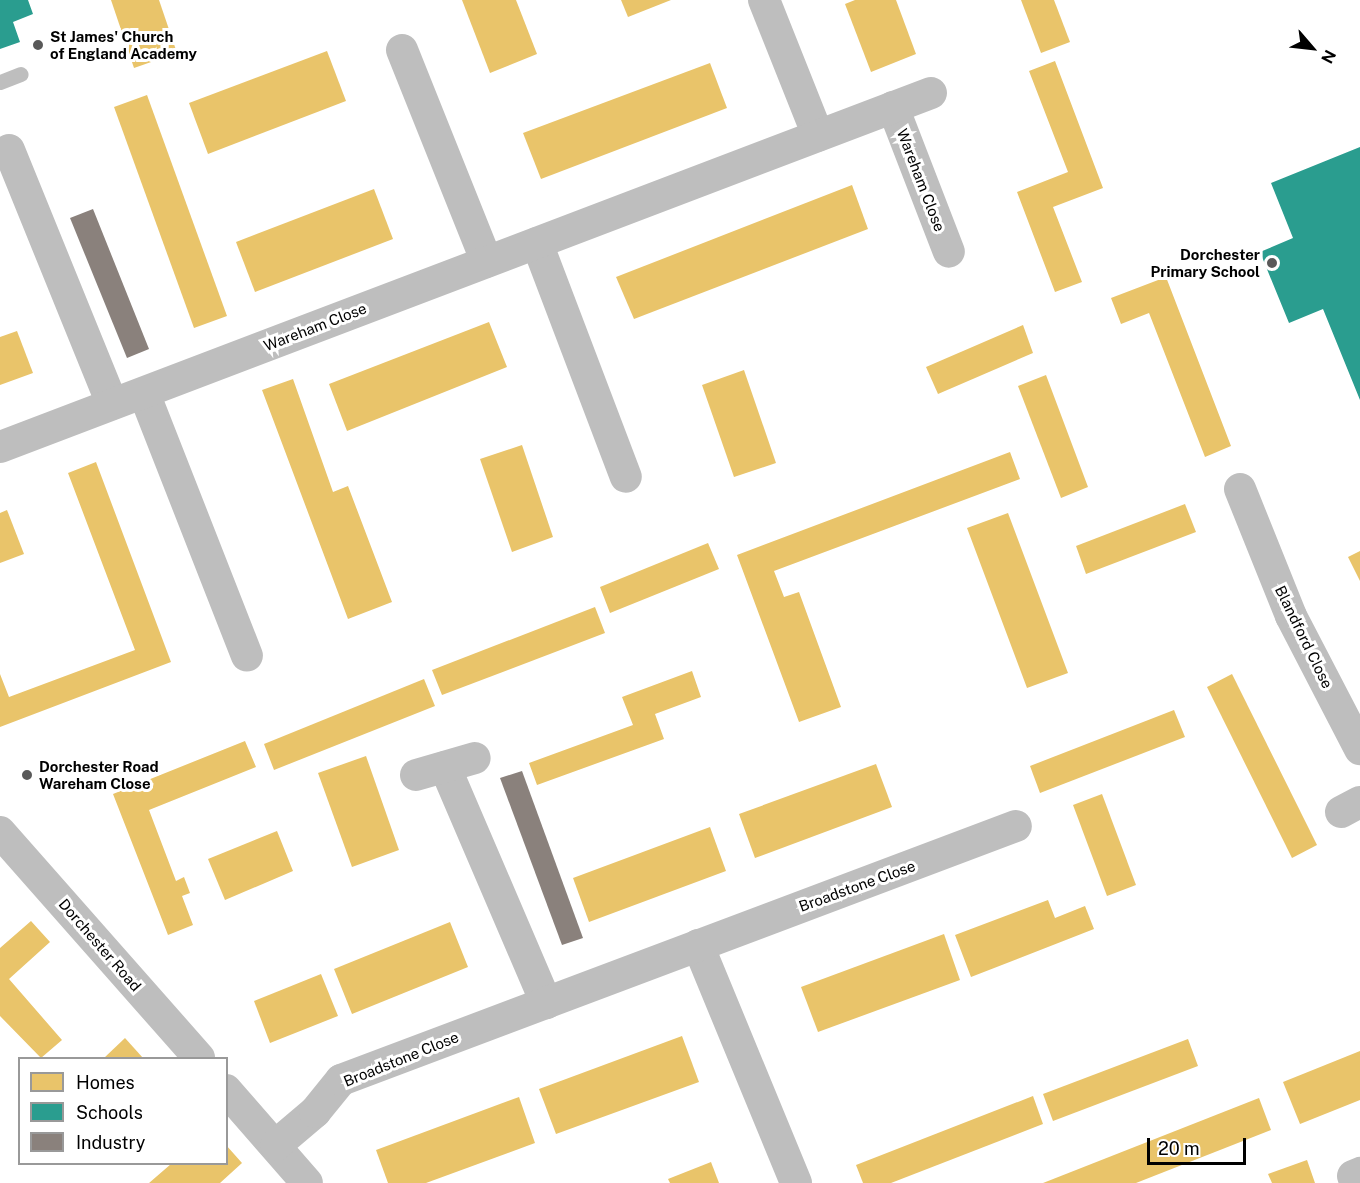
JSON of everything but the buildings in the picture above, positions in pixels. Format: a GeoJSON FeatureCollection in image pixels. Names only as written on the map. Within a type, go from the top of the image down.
{"type":"FeatureCollection","features":[{"type":"Feature","properties":{"kind":"street"},"geometry":{"type":"LineString","coordinates":[[764,0],[818,136]]}},
{"type":"Feature","properties":{"kind":"street"},"geometry":{"type":"LineString","coordinates":[[402,50],[487,262]]}},
{"type":"Feature","properties":{"kind":"street","name":"Wareham Close"},"geometry":{"type":"LineString","coordinates":[[0,447],[931,93]]}},
{"type":"Feature","properties":{"kind":"street","name":"Wareham Close"},"geometry":{"type":"LineString","coordinates":[[893,107],[950,252]]}},
{"type":"Feature","properties":{"kind":"street"},"geometry":{"type":"LineString","coordinates":[[9,150],[112,404]]}},
{"type":"Feature","properties":{"kind":"street"},"geometry":{"type":"LineString","coordinates":[[537,243],[626,477]]}},
{"type":"Feature","properties":{"kind":"street"},"geometry":{"type":"LineString","coordinates":[[144,393],[247,656]]}},
{"type":"Feature","properties":{"kind":"street","name":"Blandford Close"},"geometry":{"type":"LineString","coordinates":[[1240,489],[1290,616],[1360,748]]}},
{"type":"Feature","properties":{"kind":"street"},"geometry":{"type":"LineString","coordinates":[[416,775],[475,758]]}},
{"type":"Feature","properties":{"kind":"street"},"geometry":{"type":"LineString","coordinates":[[445,767],[546,1003]]}},
{"type":"Feature","properties":{"kind":"street","name":"Broadstone Close"},"geometry":{"type":"LineString","coordinates":[[276,1145],[315,1112],[341,1080],[1016,826]]}},
{"type":"Feature","properties":{"kind":"street","name":"Dorchester Road"},"geometry":{"type":"LineString","coordinates":[[0,832],[197,1057]]}},
{"type":"Feature","properties":{"kind":"street"},"geometry":{"type":"LineString","coordinates":[[698,945],[796,1183]]}},
{"type":"Feature","properties":{"kind":"street"},"geometry":{"type":"LineString","coordinates":[[228,1091],[307,1183]]}},
{"type":"Feature","properties":{"kind":"lane"},"geometry":{"type":"LineString","coordinates":[[0,82],[21,74]]}},
{"type":"Feature","properties":{"kind":"place","name":"St James' Church of England Academy"},"geometry":{"type":"Point","coordinates":[38,45]}},
{"type":"Feature","properties":{"kind":"place","name":"Dorchester Primary School"},"geometry":{"type":"Point","coordinates":[1272,263]}},
{"type":"Feature","properties":{"kind":"place","name":"Dorchester Road Wareham Close"},"geometry":{"type":"Point","coordinates":[27,775]}}]}
